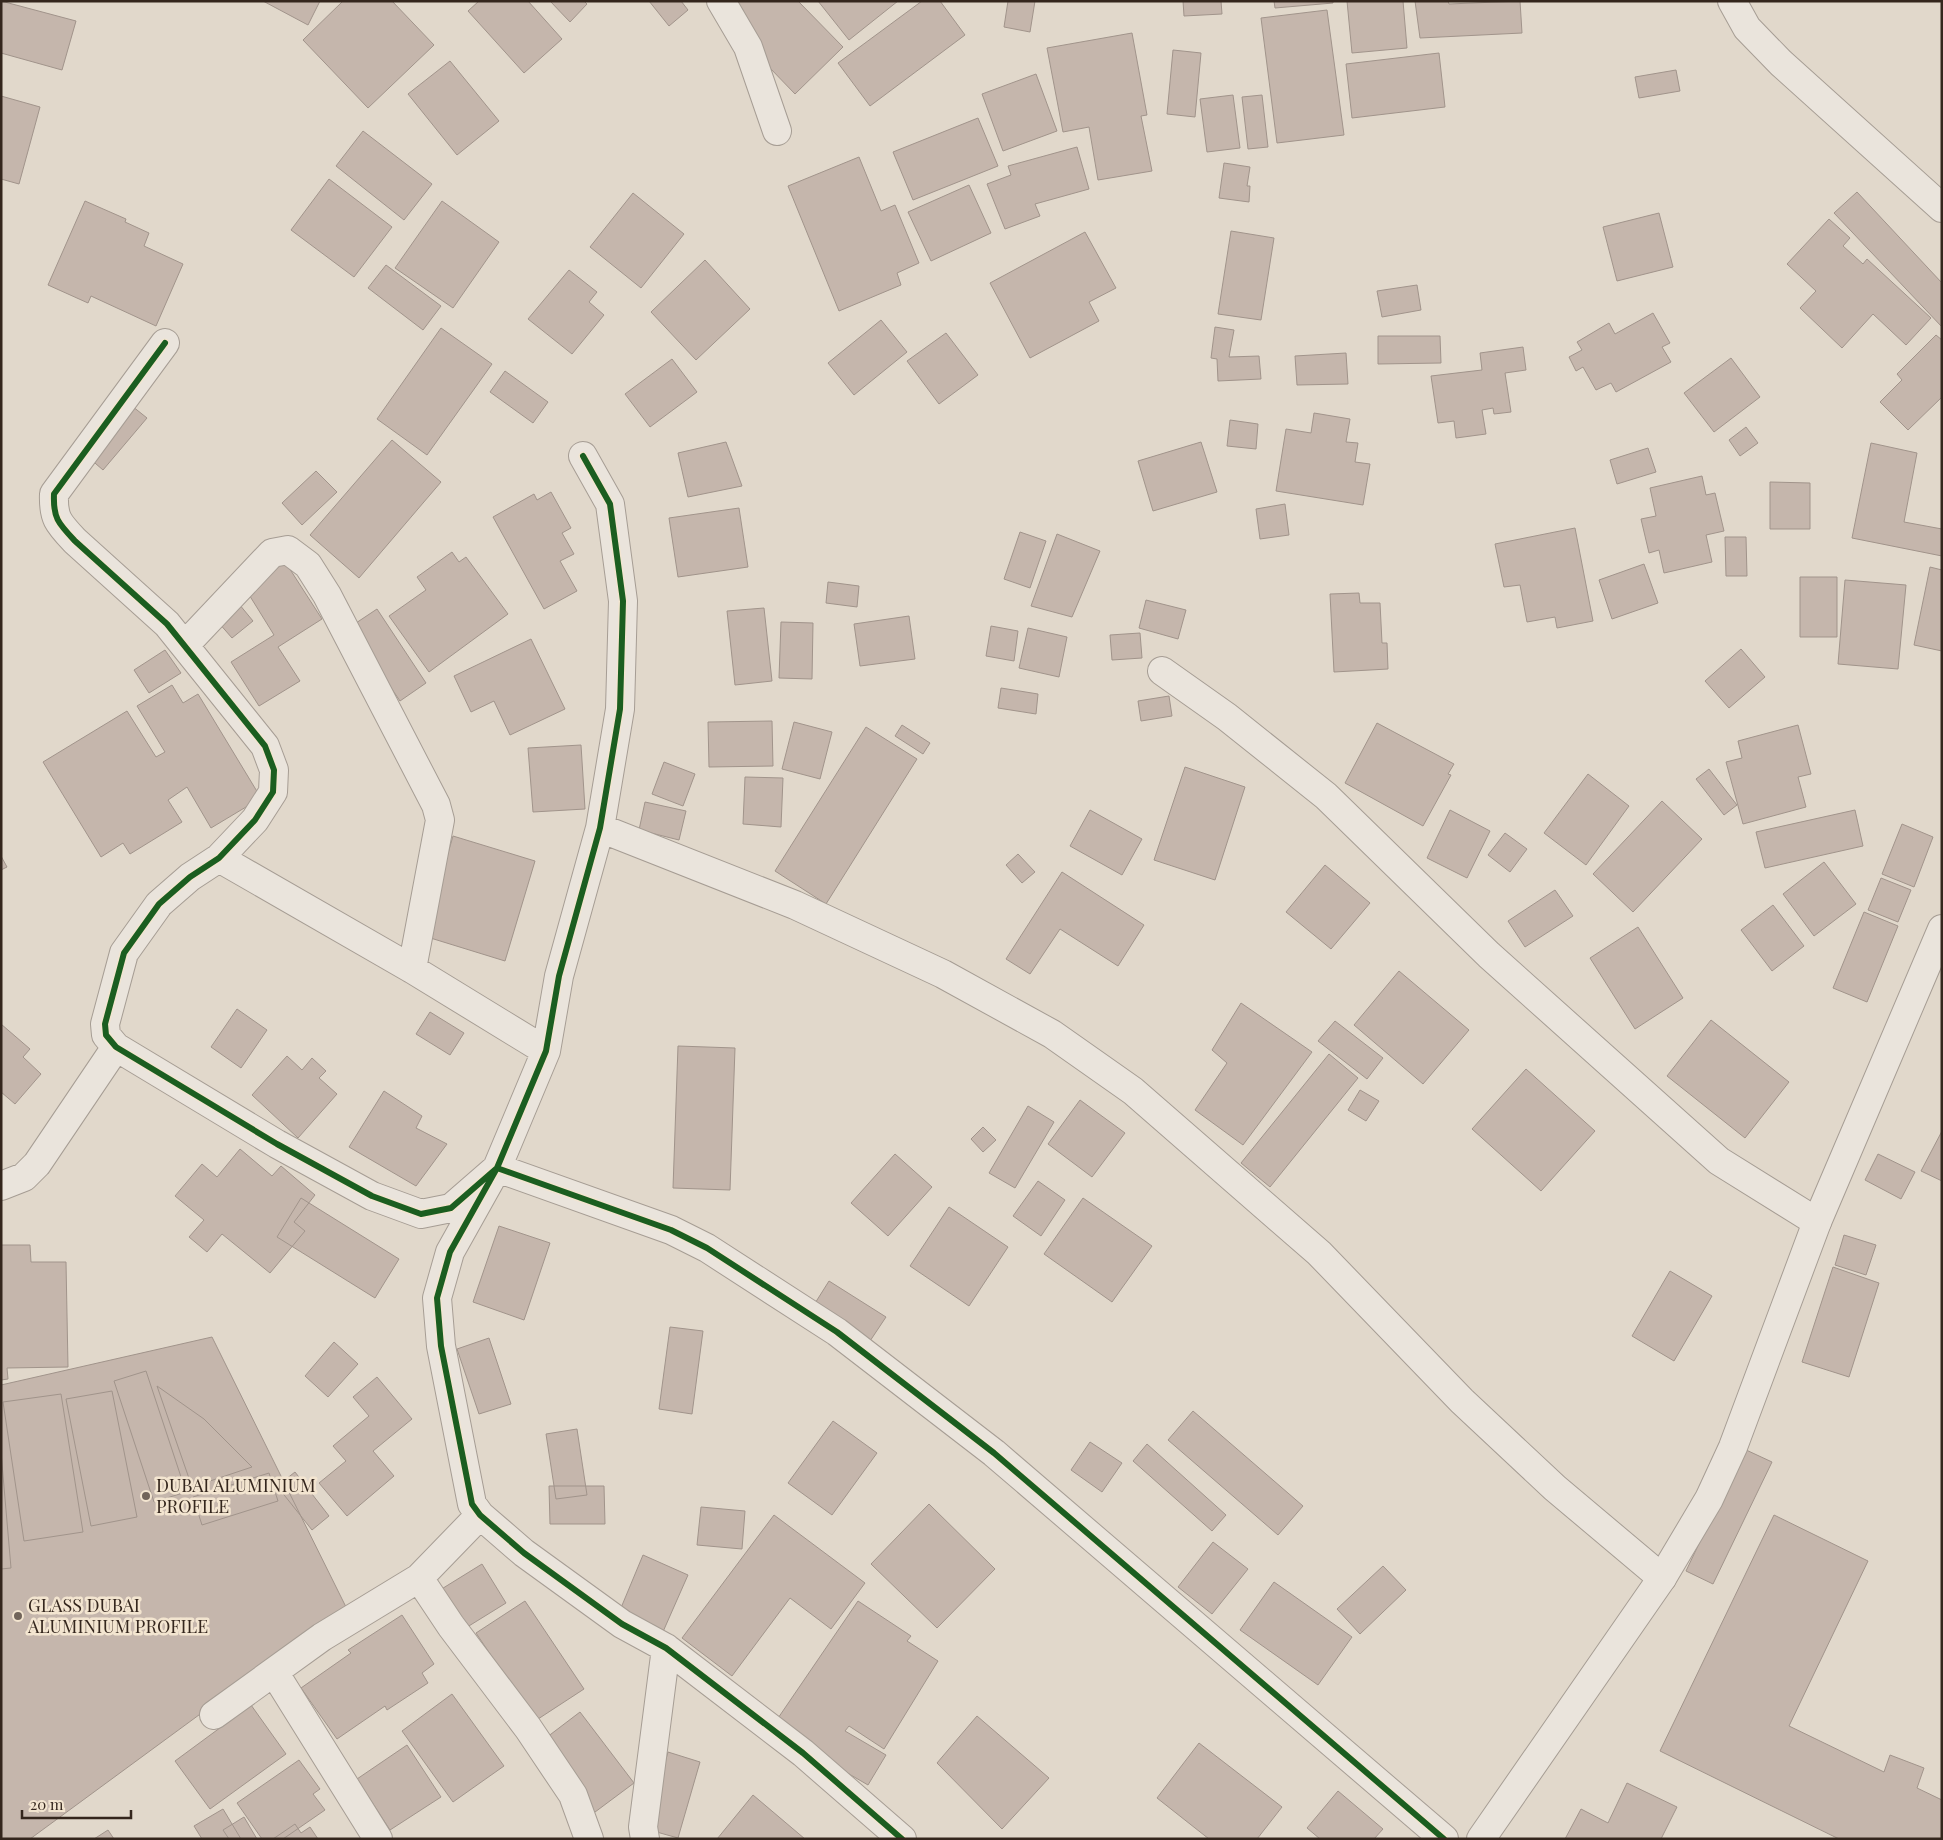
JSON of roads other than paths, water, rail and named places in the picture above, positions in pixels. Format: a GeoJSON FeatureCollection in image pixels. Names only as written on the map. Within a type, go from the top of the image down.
{"type":"FeatureCollection","features":[{"type":"Feature","properties":{"kind":"street"},"geometry":{"type":"LineString","coordinates":[[721,1],[748,47],[777,132]]}},
{"type":"Feature","properties":{"kind":"street"},"geometry":{"type":"LineString","coordinates":[[1732,1],[1746,28],[1781,63],[1942,208]]}},
{"type":"Feature","properties":{"kind":"street"},"geometry":{"type":"LineString","coordinates":[[165,343],[54,494],[53,512],[62,527],[75,541],[135,593],[167,624],[185,645],[265,746],[274,770],[272,792],[255,820],[219,858],[190,877],[159,904],[124,953],[105,1024],[106,1035],[116,1047],[295,1153],[372,1196],[420,1214],[451,1208],[497,1168]]}},
{"type":"Feature","properties":{"kind":"street"},"geometry":{"type":"LineString","coordinates":[[583,456],[610,504],[623,600],[620,709],[600,828],[559,976],[546,1051],[497,1168],[450,1252],[437,1298],[445,1365],[472,1504],[480,1515],[524,1553],[622,1624],[666,1648],[803,1753],[902,1839]]}},
{"type":"Feature","properties":{"kind":"street"},"geometry":{"type":"LineString","coordinates":[[185,645],[272,553],[288,550],[308,565],[327,595],[436,805],[440,820],[412,969]]}},
{"type":"Feature","properties":{"kind":"street"},"geometry":{"type":"LineString","coordinates":[[1162,671],[1227,717],[1326,796],[1489,955],[1719,1161],[1816,1222]]}},
{"type":"Feature","properties":{"kind":"street"},"geometry":{"type":"LineString","coordinates":[[600,828],[795,905],[943,974],[1052,1034],[1133,1091],[1319,1254],[1462,1401],[1555,1488],[1662,1578]]}},
{"type":"Feature","properties":{"kind":"street"},"geometry":{"type":"LineString","coordinates":[[219,858],[412,969],[546,1051]]}},
{"type":"Feature","properties":{"kind":"street"},"geometry":{"type":"LineString","coordinates":[[1481,1839],[1662,1578],[1708,1499],[1733,1448],[1816,1222],[1942,929]]}},
{"type":"Feature","properties":{"kind":"street"},"geometry":{"type":"LineString","coordinates":[[1,1186],[24,1176],[37,1164],[116,1047]]}},
{"type":"Feature","properties":{"kind":"street"},"geometry":{"type":"LineString","coordinates":[[497,1168],[671,1230],[707,1248],[837,1332],[994,1453],[1444,1839]]}},
{"type":"Feature","properties":{"kind":"street"},"geometry":{"type":"LineString","coordinates":[[214,1715],[322,1636],[419,1578],[480,1515]]}},
{"type":"Feature","properties":{"kind":"street"},"geometry":{"type":"LineString","coordinates":[[419,1578],[451,1626],[528,1728],[573,1795],[589,1839]]}},
{"type":"Feature","properties":{"kind":"street"},"geometry":{"type":"LineString","coordinates":[[645,1839],[643,1827],[666,1648]]}},
{"type":"Feature","properties":{"kind":"street"},"geometry":{"type":"LineString","coordinates":[[274,1672],[378,1839]]}},
{"type":"Feature","properties":{"kind":"place","name":"DUBAI ALUMINIUM PROFILE"},"geometry":{"type":"Point","coordinates":[146,1496]}},
{"type":"Feature","properties":{"kind":"place","name":"GLASS DUBAI ALUMINIUM PROFILE"},"geometry":{"type":"Point","coordinates":[18,1616]}}]}
